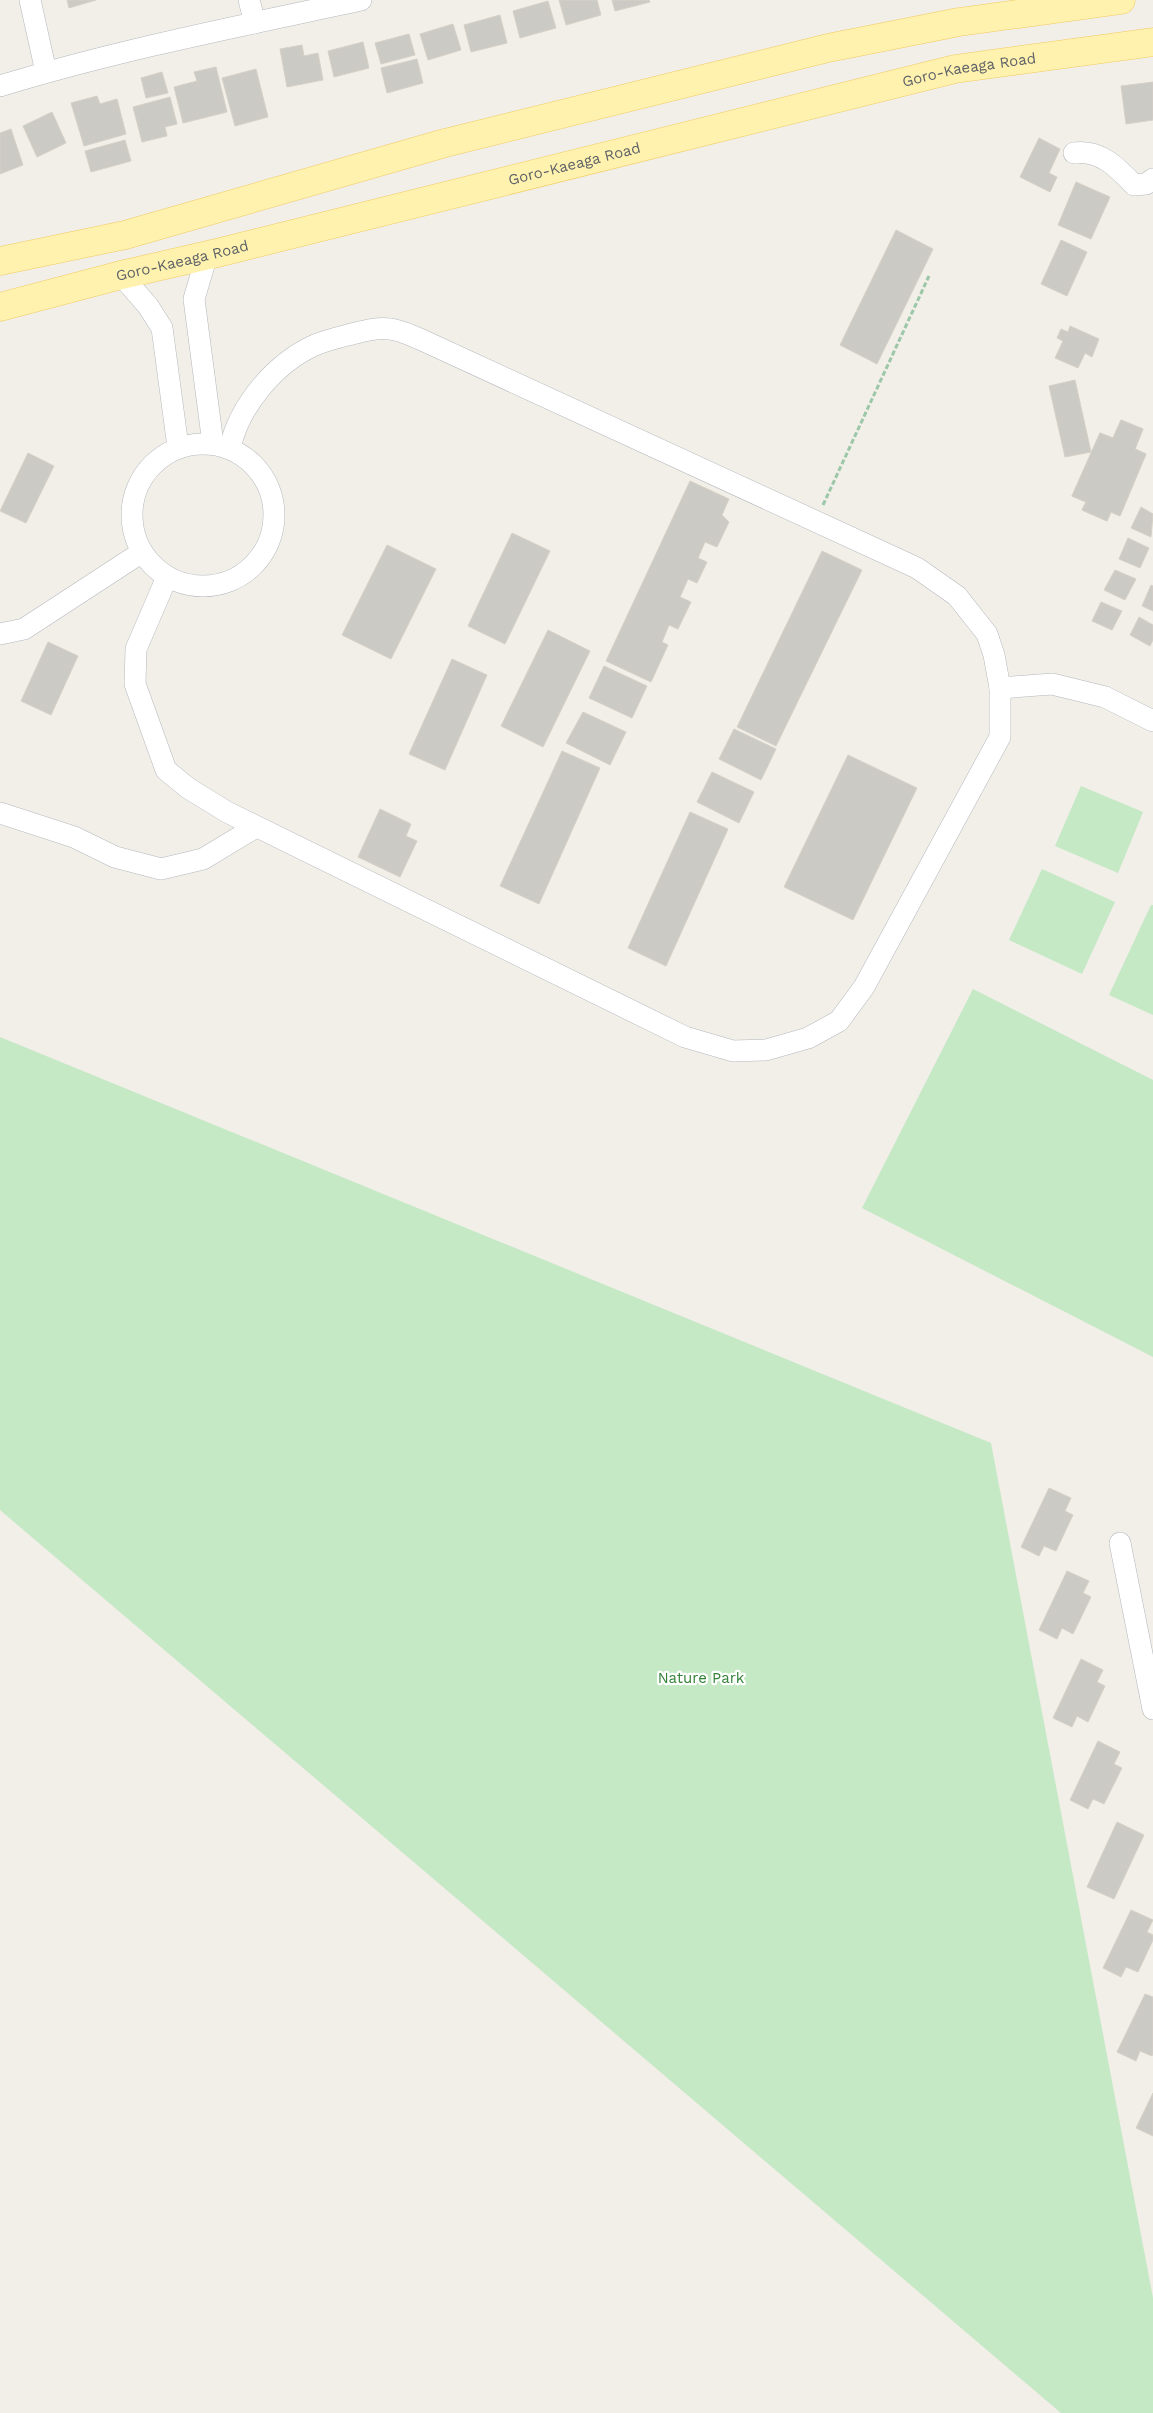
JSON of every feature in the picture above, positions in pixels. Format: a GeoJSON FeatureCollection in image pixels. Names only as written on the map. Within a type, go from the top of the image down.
{"type":"FeatureCollection","features":[{"type":"Feature","properties":{"kind":"main road"},"geometry":{"type":"LineString","coordinates":[[0,260],[125,236],[445,143],[828,48],[959,22],[1121,0]]}},
{"type":"Feature","properties":{"kind":"main road","name":"Goro-Kaeaga Road"},"geometry":{"type":"LineString","coordinates":[[0,308],[121,275],[955,69],[1153,42]]}},
{"type":"Feature","properties":{"kind":"street"},"geometry":{"type":"LineString","coordinates":[[30,0],[46,72]]}},
{"type":"Feature","properties":{"kind":"street"},"geometry":{"type":"LineString","coordinates":[[249,0],[255,23]]}},
{"type":"Feature","properties":{"kind":"street"},"geometry":{"type":"LineString","coordinates":[[0,86],[46,72],[361,0]]}},
{"type":"Feature","properties":{"kind":"street"},"geometry":{"type":"LineString","coordinates":[[1074,153],[1084,152],[1113,162],[1134,185],[1146,184],[1153,179]]}},
{"type":"Feature","properties":{"kind":"street"},"geometry":{"type":"LineString","coordinates":[[216,253],[206,262],[194,299],[221,446]]}},
{"type":"Feature","properties":{"kind":"street"},"geometry":{"type":"LineString","coordinates":[[121,275],[148,306],[162,328],[178,447]]}},
{"type":"Feature","properties":{"kind":"street"},"geometry":{"type":"LineString","coordinates":[[167,577],[136,648],[135,684],[166,770],[188,788],[227,812],[684,1037],[733,1050],[766,1050],[808,1038],[839,1021],[864,987],[1000,737],[1000,688],[994,655],[987,634],[956,596],[917,568],[422,340],[391,329],[377,328],[314,346],[287,364],[267,381],[248,403],[233,433],[221,446]]}},
{"type":"Feature","properties":{"kind":"street"},"geometry":{"type":"LineString","coordinates":[[201,443],[221,446],[245,457],[258,469],[268,485],[273,502],[274,520],[270,538],[262,554],[251,568],[236,578],[219,584],[201,586],[184,584],[167,577],[153,566],[142,552],[134,536],[133,500],[139,483],[149,468],[162,456],[178,447],[201,443]]}},
{"type":"Feature","properties":{"kind":"street"},"geometry":{"type":"LineString","coordinates":[[0,634],[24,629],[142,552]]}},
{"type":"Feature","properties":{"kind":"street"},"geometry":{"type":"LineString","coordinates":[[1000,688],[1052,684],[1105,697],[1153,721]]}},
{"type":"Feature","properties":{"kind":"street"},"geometry":{"type":"LineString","coordinates":[[0,813],[74,837],[115,857],[161,869],[204,859],[256,826]]}},
{"type":"Feature","properties":{"kind":"street"},"geometry":{"type":"LineString","coordinates":[[1120,1543],[1153,1709]]}},
{"type":"Feature","properties":{"kind":"path"},"geometry":{"type":"LineString","coordinates":[[815,522],[929,276]]}},
{"type":"Feature","properties":{"kind":"green space"},"geometry":{"type":"Polygon","coordinates":[[[1081,786],[1143,812],[1118,873],[1055,846],[1081,786]]]}},
{"type":"Feature","properties":{"kind":"green space"},"geometry":{"type":"Polygon","coordinates":[[[1042,869],[1115,902],[1082,974],[1009,940],[1042,869]]]}},
{"type":"Feature","properties":{"kind":"green space"},"geometry":{"type":"Polygon","coordinates":[[[1151,905],[1153,905],[1153,1015],[1109,995],[1151,905]]]}},
{"type":"Feature","properties":{"kind":"green space"},"geometry":{"type":"Polygon","coordinates":[[[973,989],[1153,1080],[1153,1357],[862,1208],[973,989]]]}},
{"type":"Feature","properties":{"kind":"green space","name":"Nature Park"},"geometry":{"type":"Polygon","coordinates":[[[0,1037],[991,1443],[1153,2298],[1153,2413],[1061,2413],[0,1510],[0,1037]]]}},
{"type":"Feature","properties":{"kind":"building"},"geometry":{"type":"Polygon","coordinates":[[[67,0],[96,0],[69,8],[67,0]]]}},
{"type":"Feature","properties":{"kind":"building"},"geometry":{"type":"Polygon","coordinates":[[[559,0],[597,0],[601,15],[566,25],[559,0]]]}},
{"type":"Feature","properties":{"kind":"building"},"geometry":{"type":"Polygon","coordinates":[[[612,0],[649,0],[650,2],[615,11],[612,0]]]}},
{"type":"Feature","properties":{"kind":"building"},"geometry":{"type":"Polygon","coordinates":[[[548,1],[556,28],[520,38],[513,11],[548,1]]]}},
{"type":"Feature","properties":{"kind":"building"},"geometry":{"type":"Polygon","coordinates":[[[500,15],[507,43],[471,52],[464,25],[500,15]]]}},
{"type":"Feature","properties":{"kind":"building"},"geometry":{"type":"Polygon","coordinates":[[[453,24],[461,50],[428,60],[420,34],[453,24]]]}},
{"type":"Feature","properties":{"kind":"building"},"geometry":{"type":"Polygon","coordinates":[[[409,34],[415,55],[381,64],[375,43],[409,34]]]}},
{"type":"Feature","properties":{"kind":"building"},"geometry":{"type":"Polygon","coordinates":[[[363,42],[369,68],[334,77],[328,51],[363,42]]]}},
{"type":"Feature","properties":{"kind":"building"},"geometry":{"type":"Polygon","coordinates":[[[302,45],[304,56],[318,53],[323,80],[287,87],[280,49],[302,45]]]}},
{"type":"Feature","properties":{"kind":"building"},"geometry":{"type":"Polygon","coordinates":[[[417,59],[423,83],[387,93],[381,68],[417,59]]]}},
{"type":"Feature","properties":{"kind":"building"},"geometry":{"type":"Polygon","coordinates":[[[216,67],[227,112],[183,123],[174,87],[197,81],[194,72],[216,67]]]}},
{"type":"Feature","properties":{"kind":"building"},"geometry":{"type":"Polygon","coordinates":[[[256,69],[268,117],[235,126],[222,78],[256,69]]]}},
{"type":"Feature","properties":{"kind":"building"},"geometry":{"type":"Polygon","coordinates":[[[162,72],[168,93],[146,98],[141,78],[162,72]]]}},
{"type":"Feature","properties":{"kind":"building"},"geometry":{"type":"Polygon","coordinates":[[[1153,82],[1153,120],[1126,124],[1121,86],[1153,82]]]}},
{"type":"Feature","properties":{"kind":"building"},"geometry":{"type":"Polygon","coordinates":[[[97,96],[100,104],[117,99],[126,134],[84,146],[71,103],[97,96]]]}},
{"type":"Feature","properties":{"kind":"building"},"geometry":{"type":"Polygon","coordinates":[[[170,97],[177,124],[165,127],[167,136],[142,142],[133,107],[170,97]]]}},
{"type":"Feature","properties":{"kind":"building"},"geometry":{"type":"Polygon","coordinates":[[[52,112],[66,143],[37,157],[23,126],[52,112]]]}},
{"type":"Feature","properties":{"kind":"building"},"geometry":{"type":"Polygon","coordinates":[[[11,129],[23,165],[0,174],[0,133],[11,129]]]}},
{"type":"Feature","properties":{"kind":"building"},"geometry":{"type":"Polygon","coordinates":[[[1039,138],[1060,149],[1049,173],[1057,177],[1050,192],[1020,177],[1039,138]]]}},
{"type":"Feature","properties":{"kind":"building"},"geometry":{"type":"Polygon","coordinates":[[[125,140],[131,161],[91,172],[85,151],[125,140]]]}},
{"type":"Feature","properties":{"kind":"building"},"geometry":{"type":"Polygon","coordinates":[[[1076,182],[1110,197],[1091,239],[1058,225],[1076,182]]]}},
{"type":"Feature","properties":{"kind":"building"},"geometry":{"type":"Polygon","coordinates":[[[896,230],[933,249],[877,364],[840,345],[896,230]]]}},
{"type":"Feature","properties":{"kind":"building"},"geometry":{"type":"Polygon","coordinates":[[[1061,240],[1087,252],[1067,296],[1041,284],[1061,240]]]}},
{"type":"Feature","properties":{"kind":"building"},"geometry":{"type":"Polygon","coordinates":[[[1070,326],[1099,339],[1092,357],[1085,353],[1078,368],[1055,358],[1063,341],[1057,338],[1061,329],[1068,332],[1070,326]]]}},
{"type":"Feature","properties":{"kind":"building"},"geometry":{"type":"Polygon","coordinates":[[[1075,380],[1091,452],[1065,457],[1049,386],[1075,380]]]}},
{"type":"Feature","properties":{"kind":"building"},"geometry":{"type":"Polygon","coordinates":[[[1121,420],[1143,429],[1135,449],[1146,454],[1120,516],[1111,512],[1107,521],[1082,510],[1086,502],[1072,496],[1100,433],[1113,438],[1121,420]],[[1112,448],[1090,493],[1108,502],[1130,457],[1112,448]]]}},
{"type":"Feature","properties":{"kind":"building"},"geometry":{"type":"Polygon","coordinates":[[[1121,420],[1143,429],[1135,449],[1146,454],[1120,516],[1111,512],[1107,521],[1082,510],[1086,502],[1072,496],[1100,433],[1113,438],[1121,420]]]}},
{"type":"Feature","properties":{"kind":"building"},"geometry":{"type":"Polygon","coordinates":[[[28,453],[54,466],[26,523],[0,511],[28,453]]]}},
{"type":"Feature","properties":{"kind":"building"},"geometry":{"type":"Polygon","coordinates":[[[690,481],[729,499],[722,515],[729,522],[717,547],[705,542],[698,558],[707,562],[697,583],[688,579],[680,597],[691,602],[678,629],[669,625],[662,642],[668,645],[651,682],[606,661],[690,481]]]}},
{"type":"Feature","properties":{"kind":"building"},"geometry":{"type":"Polygon","coordinates":[[[1141,507],[1153,514],[1151,537],[1131,528],[1141,507]]]}},
{"type":"Feature","properties":{"kind":"building"},"geometry":{"type":"Polygon","coordinates":[[[512,533],[550,551],[505,644],[468,626],[512,533]]]}},
{"type":"Feature","properties":{"kind":"building"},"geometry":{"type":"Polygon","coordinates":[[[1128,538],[1149,548],[1140,568],[1119,559],[1128,538]]]}},
{"type":"Feature","properties":{"kind":"building"},"geometry":{"type":"Polygon","coordinates":[[[387,545],[436,569],[391,659],[342,635],[387,545]]]}},
{"type":"Feature","properties":{"kind":"building"},"geometry":{"type":"Polygon","coordinates":[[[822,551],[862,570],[776,746],[737,727],[822,551]]]}},
{"type":"Feature","properties":{"kind":"building"},"geometry":{"type":"Polygon","coordinates":[[[1115,570],[1136,579],[1125,600],[1104,590],[1115,570]]]}},
{"type":"Feature","properties":{"kind":"building"},"geometry":{"type":"Polygon","coordinates":[[[1151,585],[1153,586],[1153,611],[1142,606],[1151,585]]]}},
{"type":"Feature","properties":{"kind":"building"},"geometry":{"type":"Polygon","coordinates":[[[1101,602],[1122,611],[1112,630],[1092,621],[1101,602]]]}},
{"type":"Feature","properties":{"kind":"building"},"geometry":{"type":"Polygon","coordinates":[[[1139,617],[1153,625],[1153,640],[1150,646],[1130,635],[1139,617]]]}},
{"type":"Feature","properties":{"kind":"building"},"geometry":{"type":"Polygon","coordinates":[[[548,630],[590,651],[543,747],[501,726],[548,630]]]}},
{"type":"Feature","properties":{"kind":"building"},"geometry":{"type":"Polygon","coordinates":[[[48,642],[78,656],[51,715],[21,701],[48,642]]]}},
{"type":"Feature","properties":{"kind":"building"},"geometry":{"type":"Polygon","coordinates":[[[452,659],[487,675],[445,770],[409,754],[452,659]]]}},
{"type":"Feature","properties":{"kind":"building"},"geometry":{"type":"Polygon","coordinates":[[[604,666],[647,686],[632,718],[589,698],[604,666]]]}},
{"type":"Feature","properties":{"kind":"building"},"geometry":{"type":"Polygon","coordinates":[[[583,712],[626,732],[610,765],[566,743],[583,712]]]}},
{"type":"Feature","properties":{"kind":"building"},"geometry":{"type":"Polygon","coordinates":[[[734,729],[776,749],[761,780],[719,759],[734,729]]]}},
{"type":"Feature","properties":{"kind":"building"},"geometry":{"type":"Polygon","coordinates":[[[562,751],[600,768],[539,904],[500,886],[562,751]]]}},
{"type":"Feature","properties":{"kind":"building"},"geometry":{"type":"Polygon","coordinates":[[[848,755],[917,788],[853,920],[784,887],[848,755]]]}},
{"type":"Feature","properties":{"kind":"building"},"geometry":{"type":"Polygon","coordinates":[[[712,772],[754,792],[739,823],[697,802],[712,772]]]}},
{"type":"Feature","properties":{"kind":"building"},"geometry":{"type":"Polygon","coordinates":[[[380,809],[411,824],[406,836],[417,841],[400,877],[358,857],[380,809]]]}},
{"type":"Feature","properties":{"kind":"building"},"geometry":{"type":"Polygon","coordinates":[[[690,812],[728,829],[666,966],[628,948],[690,812]]]}},
{"type":"Feature","properties":{"kind":"building"},"geometry":{"type":"Polygon","coordinates":[[[1049,1488],[1071,1498],[1065,1511],[1073,1515],[1056,1551],[1044,1546],[1039,1556],[1021,1547],[1049,1488]]]}},
{"type":"Feature","properties":{"kind":"building"},"geometry":{"type":"Polygon","coordinates":[[[1067,1571],[1089,1581],[1083,1593],[1091,1597],[1073,1634],[1062,1628],[1057,1639],[1039,1630],[1067,1571]]]}},
{"type":"Feature","properties":{"kind":"building"},"geometry":{"type":"Polygon","coordinates":[[[1081,1659],[1103,1670],[1097,1682],[1105,1686],[1088,1722],[1077,1716],[1072,1727],[1053,1718],[1081,1659]]]}},
{"type":"Feature","properties":{"kind":"building"},"geometry":{"type":"Polygon","coordinates":[[[1098,1741],[1120,1752],[1114,1764],[1122,1768],[1104,1804],[1093,1799],[1088,1809],[1070,1800],[1098,1741]]]}},
{"type":"Feature","properties":{"kind":"building"},"geometry":{"type":"Polygon","coordinates":[[[1117,1822],[1144,1835],[1114,1899],[1087,1887],[1117,1822]]]}},
{"type":"Feature","properties":{"kind":"building"},"geometry":{"type":"Polygon","coordinates":[[[1131,1910],[1153,1920],[1147,1932],[1153,1935],[1153,1940],[1138,1972],[1126,1967],[1121,1977],[1103,1968],[1131,1910]]]}},
{"type":"Feature","properties":{"kind":"building"},"geometry":{"type":"Polygon","coordinates":[[[1145,1994],[1153,1997],[1153,2054],[1152,2056],[1140,2051],[1136,2061],[1117,2052],[1145,1994]]]}},
{"type":"Feature","properties":{"kind":"building"},"geometry":{"type":"Polygon","coordinates":[[[1153,2093],[1153,2136],[1136,2128],[1153,2093]]]}}]}
